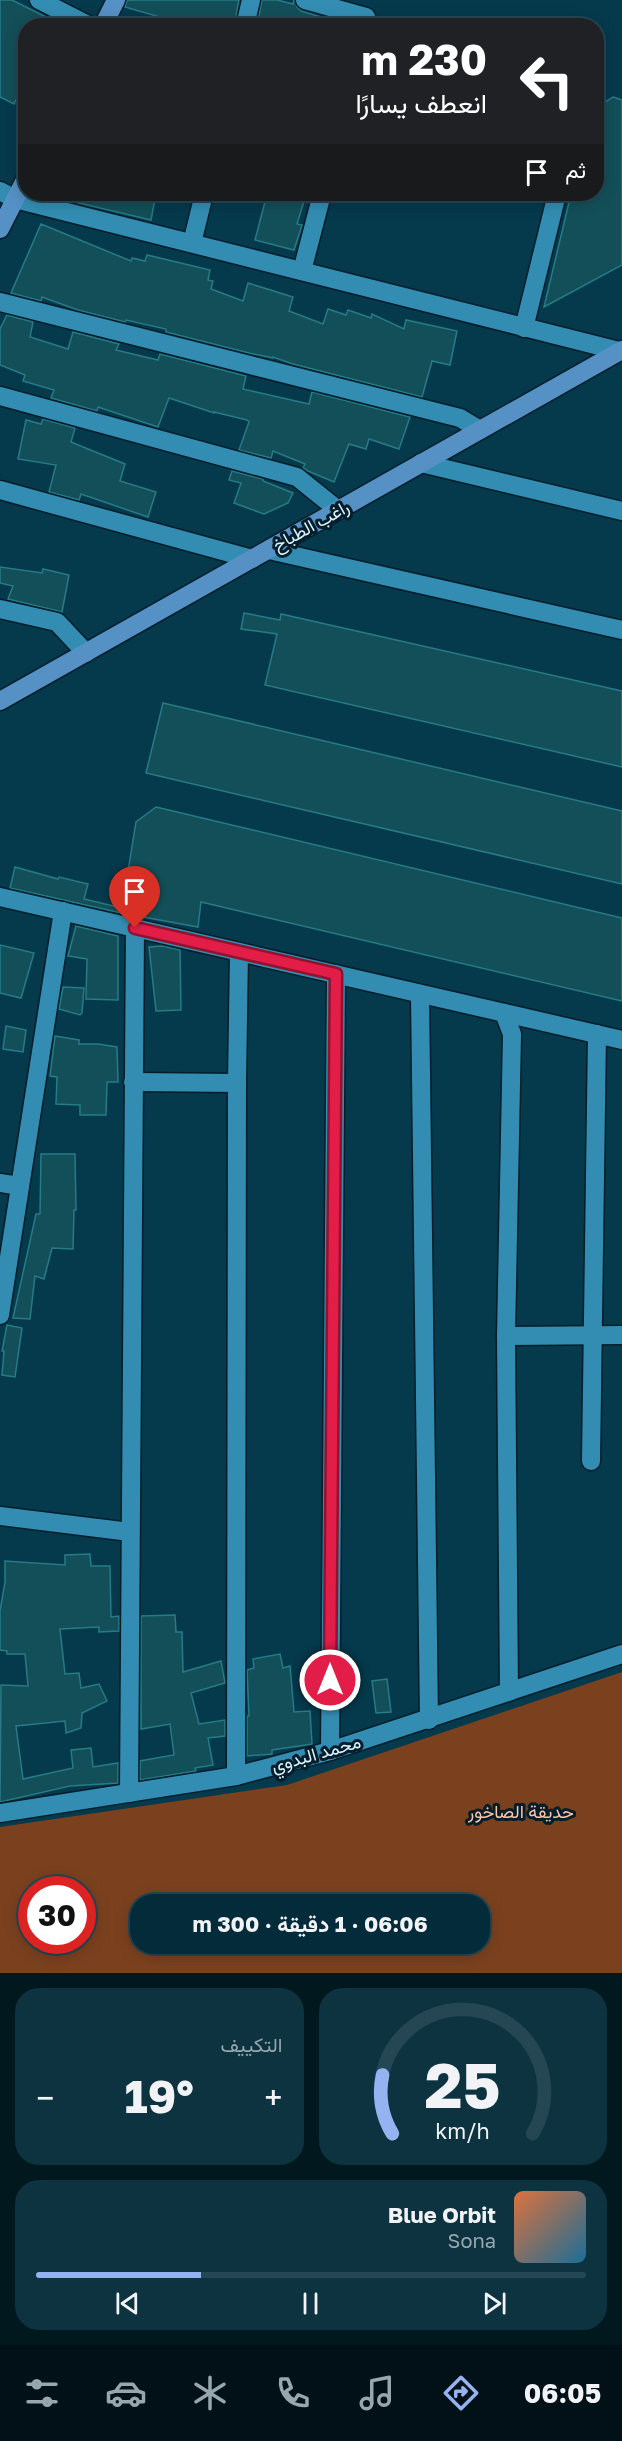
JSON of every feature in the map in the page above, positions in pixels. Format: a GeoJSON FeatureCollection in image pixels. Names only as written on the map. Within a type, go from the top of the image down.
{"type":"FeatureCollection","features":[{"type":"Feature","properties":{"kind":"main road"},"geometry":{"type":"LineString","coordinates":[[108,18],[116,0]]}},
{"type":"Feature","properties":{"kind":"main road"},"geometry":{"type":"LineString","coordinates":[[0,229],[8,195]]}},
{"type":"Feature","properties":{"kind":"main road","name":"راغب الطباخ"},"geometry":{"type":"LineString","coordinates":[[0,701],[620,351]]}},
{"type":"Feature","properties":{"kind":"street"},"geometry":{"type":"LineString","coordinates":[[39,0],[74,18]]}},
{"type":"Feature","properties":{"kind":"street"},"geometry":{"type":"LineString","coordinates":[[247,18],[251,0]]}},
{"type":"Feature","properties":{"kind":"street"},"geometry":{"type":"LineString","coordinates":[[305,0],[366,14]]}},
{"type":"Feature","properties":{"kind":"street"},"geometry":{"type":"LineString","coordinates":[[31,201],[620,351]]}},
{"type":"Feature","properties":{"kind":"street"},"geometry":{"type":"LineString","coordinates":[[192,243],[202,201]]}},
{"type":"Feature","properties":{"kind":"street"},"geometry":{"type":"LineString","coordinates":[[302,271],[320,201]]}},
{"type":"Feature","properties":{"kind":"street"},"geometry":{"type":"LineString","coordinates":[[524,328],[555,201]]}},
{"type":"Feature","properties":{"kind":"street"},"geometry":{"type":"LineString","coordinates":[[0,302],[460,418],[480,430]]}},
{"type":"Feature","properties":{"kind":"street"},"geometry":{"type":"LineString","coordinates":[[0,396],[297,477],[338,510]]}},
{"type":"Feature","properties":{"kind":"street"},"geometry":{"type":"LineString","coordinates":[[422,463],[622,511]]}},
{"type":"Feature","properties":{"kind":"street"},"geometry":{"type":"LineString","coordinates":[[0,490],[252,559]]}},
{"type":"Feature","properties":{"kind":"street"},"geometry":{"type":"LineString","coordinates":[[269,549],[622,630]]}},
{"type":"Feature","properties":{"kind":"street"},"geometry":{"type":"LineString","coordinates":[[0,609],[57,622],[86,652]]}},
{"type":"Feature","properties":{"kind":"street"},"geometry":{"type":"LineString","coordinates":[[0,897],[622,1040]]}},
{"type":"Feature","properties":{"kind":"street"},"geometry":{"type":"LineString","coordinates":[[0,1315],[63,911]]}},
{"type":"Feature","properties":{"kind":"street"},"geometry":{"type":"LineString","coordinates":[[129,1793],[135,928]]}},
{"type":"Feature","properties":{"kind":"street"},"geometry":{"type":"LineString","coordinates":[[236,1776],[239,952]]}},
{"type":"Feature","properties":{"kind":"street"},"geometry":{"type":"LineString","coordinates":[[330,1751],[336,974]]}},
{"type":"Feature","properties":{"kind":"street"},"geometry":{"type":"LineString","coordinates":[[420,993],[429,1720]]}},
{"type":"Feature","properties":{"kind":"street"},"geometry":{"type":"LineString","coordinates":[[504,1013],[512,1034],[506,1336],[508,1692]]}},
{"type":"Feature","properties":{"kind":"street"},"geometry":{"type":"LineString","coordinates":[[591,1461],[597,1034]]}},
{"type":"Feature","properties":{"kind":"street"},"geometry":{"type":"LineString","coordinates":[[133,1082],[237,1083]]}},
{"type":"Feature","properties":{"kind":"street"},"geometry":{"type":"LineString","coordinates":[[0,1183],[20,1186]]}},
{"type":"Feature","properties":{"kind":"street"},"geometry":{"type":"LineString","coordinates":[[506,1336],[622,1335]]}},
{"type":"Feature","properties":{"kind":"street"},"geometry":{"type":"LineString","coordinates":[[0,1516],[130,1532]]}},
{"type":"Feature","properties":{"kind":"street","name":"محمد البدوي"},"geometry":{"type":"LineString","coordinates":[[0,1813],[236,1776],[330,1751],[429,1720],[622,1654]]}},
{"type":"Feature","properties":{"kind":"green space","name":"حديقة الصاخور"},"geometry":{"type":"Polygon","coordinates":[[[622,1672],[622,1973],[0,1973],[0,1827],[287,1785],[622,1672]]]}},
{"type":"Feature","properties":{"kind":"building"},"geometry":{"type":"Polygon","coordinates":[[[0,0],[12,0],[48,18],[18,18],[18,98],[14,104],[0,97],[0,0]]]}},
{"type":"Feature","properties":{"kind":"building"},"geometry":{"type":"Polygon","coordinates":[[[127,0],[239,0],[236,18],[163,18],[125,7],[127,0]]]}},
{"type":"Feature","properties":{"kind":"building"},"geometry":{"type":"Polygon","coordinates":[[[262,0],[277,0],[293,4],[294,0],[301,11],[324,18],[259,18],[262,0]]]}},
{"type":"Feature","properties":{"kind":"building"},"geometry":{"type":"Polygon","coordinates":[[[613,97],[622,100],[622,265],[544,307],[569,201],[604,201],[604,103],[613,97]]]}},
{"type":"Feature","properties":{"kind":"building"},"geometry":{"type":"Polygon","coordinates":[[[70,201],[155,201],[151,220],[70,201]]]}},
{"type":"Feature","properties":{"kind":"building"},"geometry":{"type":"Polygon","coordinates":[[[265,201],[304,201],[297,224],[302,225],[294,250],[255,240],[265,201]]]}},
{"type":"Feature","properties":{"kind":"building"},"geometry":{"type":"Polygon","coordinates":[[[41,224],[131,261],[132,258],[145,261],[147,255],[210,270],[208,280],[213,281],[211,289],[243,301],[248,283],[293,297],[289,311],[323,324],[328,309],[346,315],[348,310],[371,318],[372,314],[404,329],[406,320],[457,331],[450,365],[432,361],[422,397],[273,357],[166,332],[166,329],[126,320],[125,322],[78,310],[42,297],[41,301],[11,293],[41,224]]]}},
{"type":"Feature","properties":{"kind":"building"},"geometry":{"type":"Polygon","coordinates":[[[7,315],[33,322],[30,337],[68,349],[73,332],[119,344],[116,350],[158,360],[160,354],[246,376],[243,389],[309,404],[312,392],[410,417],[399,449],[369,439],[366,449],[349,444],[334,482],[303,468],[305,464],[273,451],[271,458],[239,450],[249,422],[247,420],[214,413],[169,398],[158,427],[98,407],[97,411],[51,398],[54,390],[23,381],[25,375],[0,365],[0,329],[7,315]]]}},
{"type":"Feature","properties":{"kind":"building"},"geometry":{"type":"Polygon","coordinates":[[[43,419],[75,428],[71,442],[125,464],[120,481],[156,492],[148,517],[81,494],[79,500],[49,492],[56,465],[18,459],[26,420],[41,424],[43,419]]]}},
{"type":"Feature","properties":{"kind":"building"},"geometry":{"type":"Polygon","coordinates":[[[232,471],[263,479],[263,481],[293,493],[288,503],[264,514],[234,503],[241,483],[229,480],[232,471]]]}},
{"type":"Feature","properties":{"kind":"building"},"geometry":{"type":"Polygon","coordinates":[[[0,567],[42,573],[43,569],[69,575],[62,612],[8,599],[13,586],[0,583],[0,567]]]}},
{"type":"Feature","properties":{"kind":"building"},"geometry":{"type":"Polygon","coordinates":[[[244,613],[280,620],[281,614],[622,691],[622,767],[265,685],[277,634],[241,629],[244,613]]]}},
{"type":"Feature","properties":{"kind":"building"},"geometry":{"type":"Polygon","coordinates":[[[163,703],[622,811],[622,884],[146,773],[163,703]]]}},
{"type":"Feature","properties":{"kind":"building"},"geometry":{"type":"Polygon","coordinates":[[[156,807],[622,918],[622,1001],[201,902],[198,927],[121,913],[10,888],[15,867],[58,879],[59,877],[88,884],[84,899],[122,908],[136,822],[156,807]]]}},
{"type":"Feature","properties":{"kind":"building"},"geometry":{"type":"Polygon","coordinates":[[[76,926],[118,936],[118,1000],[86,999],[87,959],[68,956],[76,926]]]}},
{"type":"Feature","properties":{"kind":"building"},"geometry":{"type":"Polygon","coordinates":[[[0,945],[34,953],[21,998],[0,993],[0,945]]]}},
{"type":"Feature","properties":{"kind":"building"},"geometry":{"type":"Polygon","coordinates":[[[163,946],[180,950],[181,1010],[156,1011],[149,947],[163,946]]]}},
{"type":"Feature","properties":{"kind":"building"},"geometry":{"type":"Polygon","coordinates":[[[63,987],[84,988],[80,1015],[59,1009],[63,987]]]}},
{"type":"Feature","properties":{"kind":"building"},"geometry":{"type":"Polygon","coordinates":[[[6,1026],[26,1030],[23,1052],[3,1049],[6,1026]]]}},
{"type":"Feature","properties":{"kind":"building"},"geometry":{"type":"Polygon","coordinates":[[[55,1036],[79,1040],[79,1044],[117,1047],[118,1082],[107,1082],[106,1115],[80,1115],[80,1105],[56,1104],[57,1077],[50,1076],[55,1036]]]}},
{"type":"Feature","properties":{"kind":"building"},"geometry":{"type":"Polygon","coordinates":[[[41,1154],[75,1154],[76,1210],[74,1210],[73,1249],[52,1248],[44,1279],[35,1276],[30,1319],[13,1318],[36,1214],[40,1214],[41,1154]]]}},
{"type":"Feature","properties":{"kind":"building"},"geometry":{"type":"Polygon","coordinates":[[[7,1325],[22,1328],[15,1377],[2,1375],[4,1351],[2,1351],[7,1325]]]}},
{"type":"Feature","properties":{"kind":"building"},"geometry":{"type":"Polygon","coordinates":[[[90,1554],[91,1566],[110,1566],[111,1617],[119,1616],[119,1631],[99,1632],[99,1627],[60,1629],[65,1674],[79,1673],[81,1688],[99,1684],[107,1701],[82,1713],[81,1728],[66,1733],[65,1721],[16,1726],[23,1779],[73,1768],[71,1750],[91,1748],[93,1767],[118,1763],[118,1783],[70,1786],[0,1802],[1,1685],[28,1686],[25,1654],[7,1654],[7,1651],[0,1650],[0,1611],[5,1582],[5,1561],[65,1565],[65,1555],[90,1554]]]}},
{"type":"Feature","properties":{"kind":"building"},"geometry":{"type":"Polygon","coordinates":[[[175,1615],[176,1632],[182,1632],[183,1672],[221,1661],[225,1683],[191,1693],[199,1724],[225,1720],[225,1736],[208,1738],[213,1765],[195,1768],[196,1771],[140,1780],[140,1761],[174,1755],[170,1724],[141,1729],[141,1616],[175,1615]]]}},
{"type":"Feature","properties":{"kind":"building"},"geometry":{"type":"Polygon","coordinates":[[[280,1654],[283,1668],[290,1666],[294,1712],[310,1711],[312,1744],[272,1750],[272,1754],[247,1756],[247,1716],[249,1716],[247,1670],[254,1668],[253,1659],[280,1654]]]}},
{"type":"Feature","properties":{"kind":"building"},"geometry":{"type":"Polygon","coordinates":[[[387,1679],[391,1712],[376,1713],[372,1681],[387,1679]]]}},
{"type":"Feature","properties":{"kind":"route"},"geometry":{"type":"LineString","coordinates":[[135,928],[336,974],[330,1680]]}}]}
